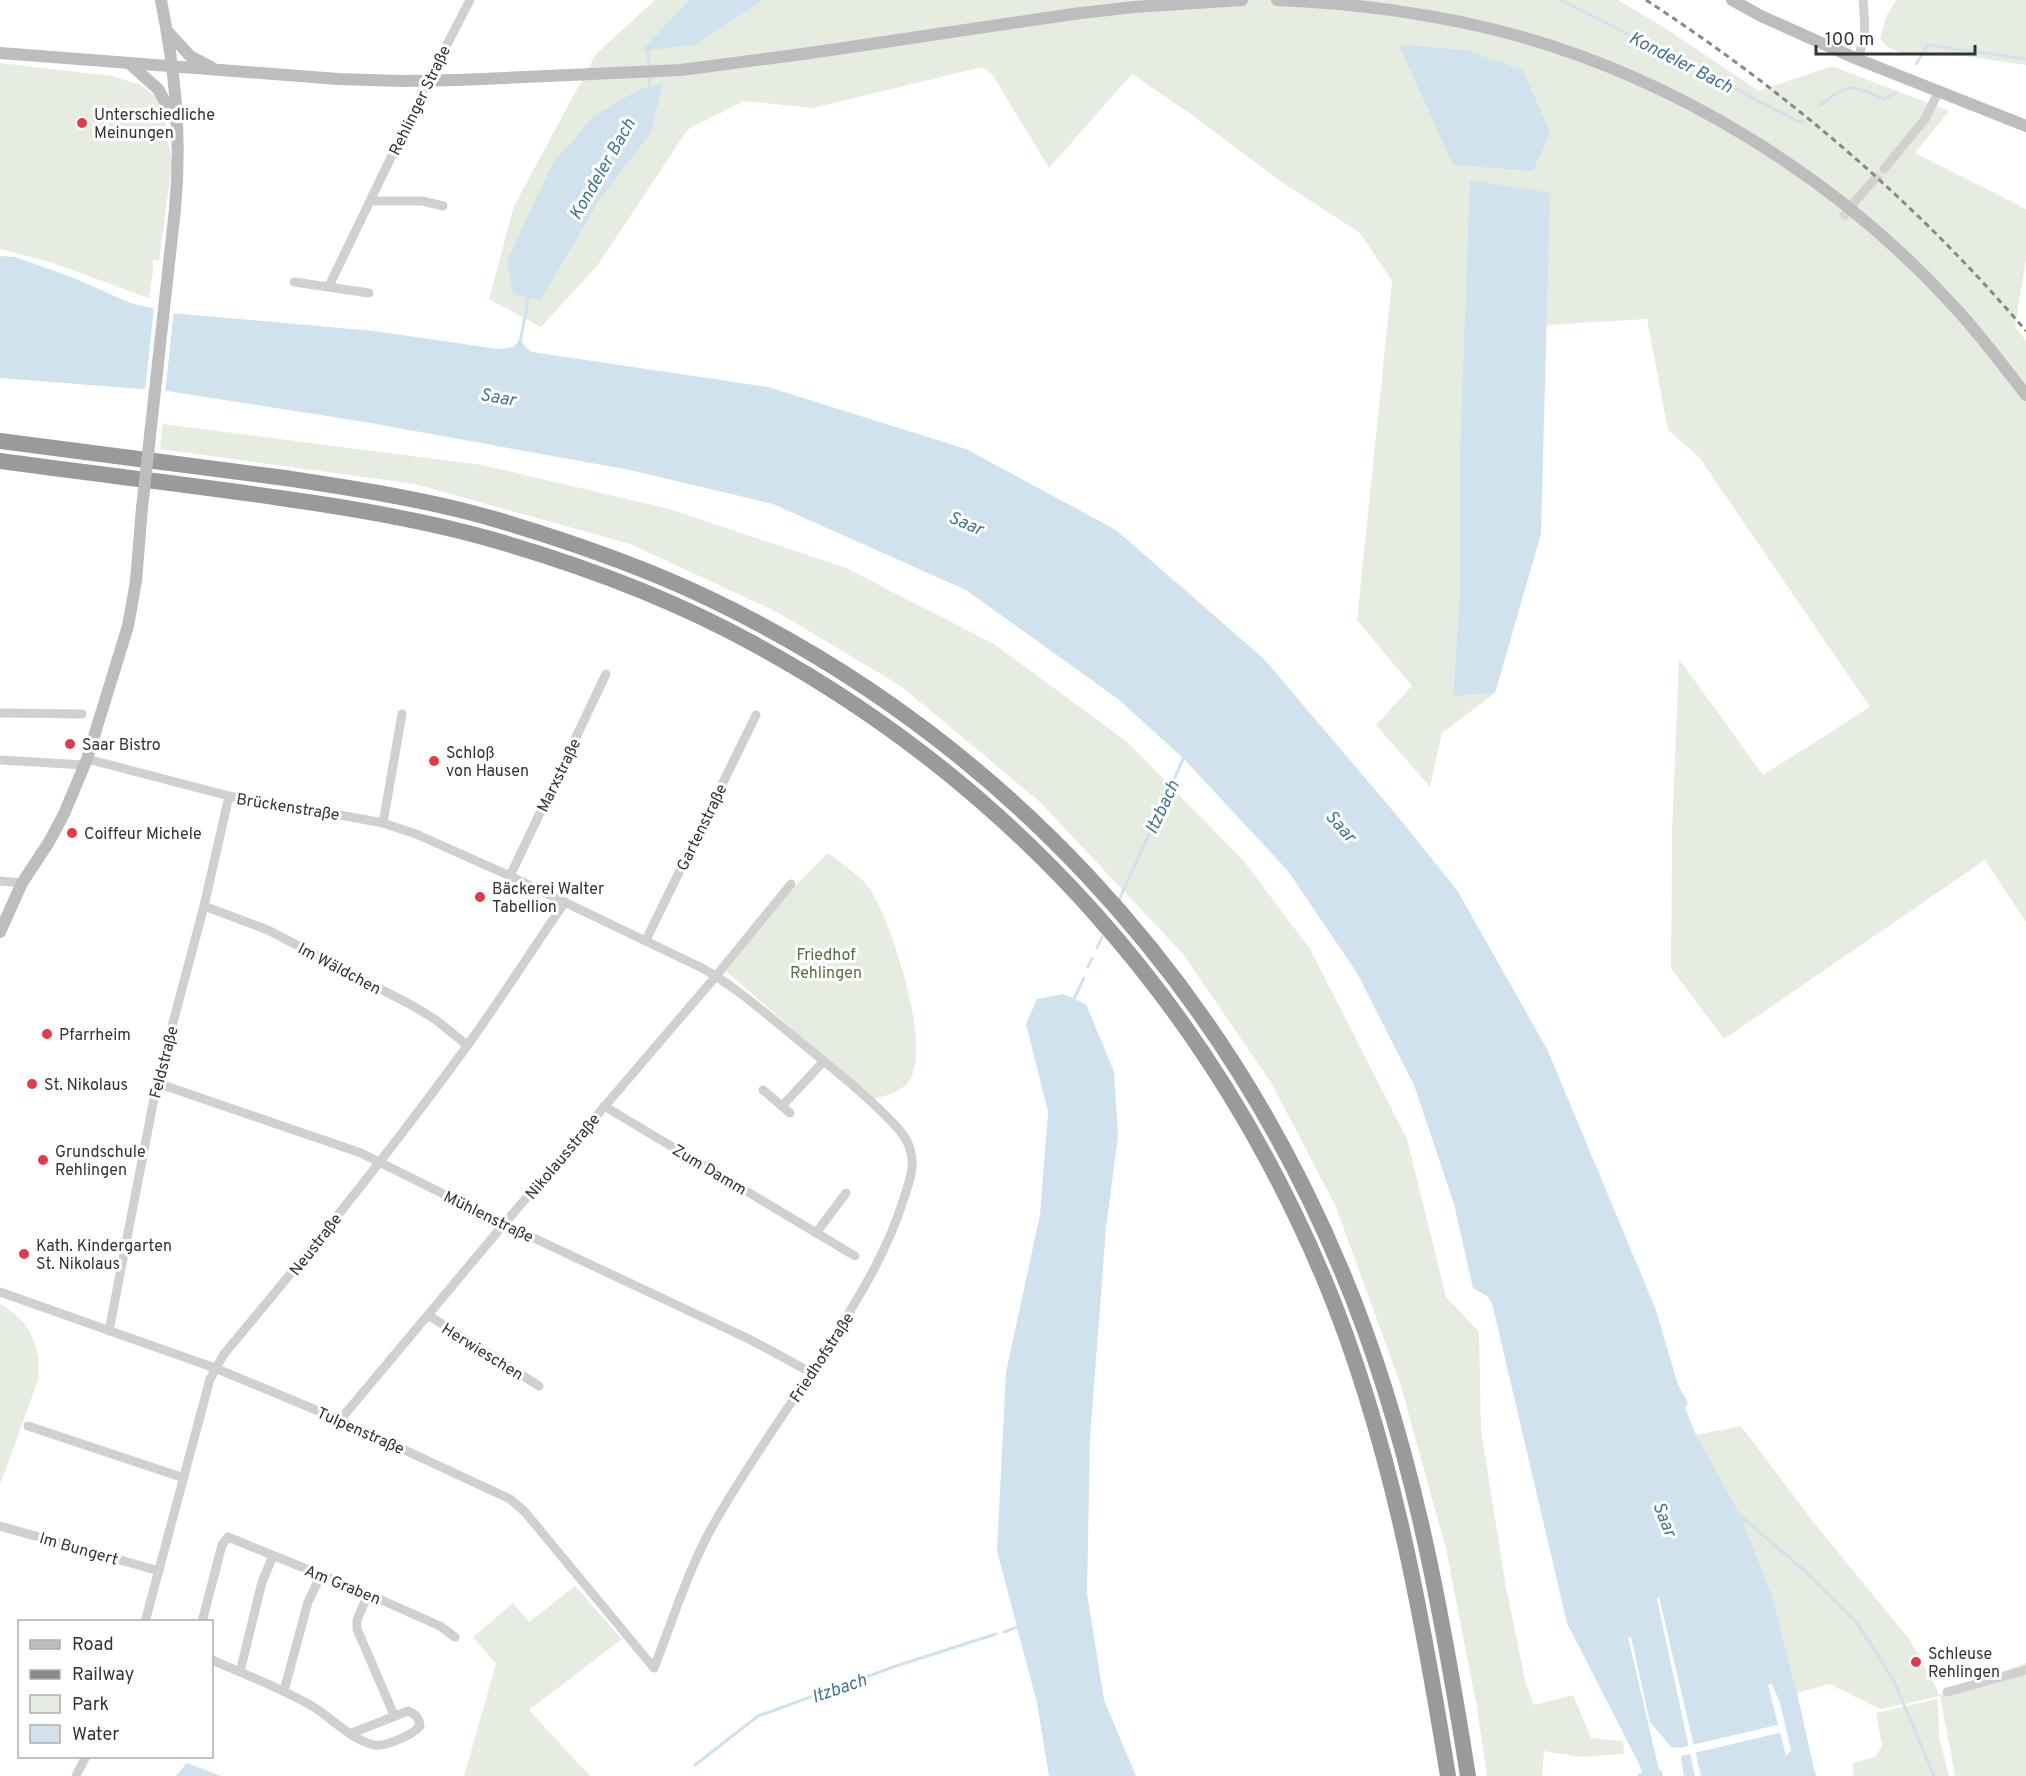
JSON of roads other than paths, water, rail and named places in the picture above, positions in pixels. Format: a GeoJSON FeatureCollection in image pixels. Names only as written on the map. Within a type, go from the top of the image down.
{"type":"FeatureCollection","features":[{"type":"Feature","properties":{"kind":"highway"},"geometry":{"type":"LineString","coordinates":[[0,441],[246,473],[375,493],[494,519],[615,559],[708,598],[818,657],[937,739],[1039,826],[1120,911],[1172,973],[1208,1023],[1280,1140],[1318,1215],[1364,1327],[1405,1461],[1440,1609],[1468,1776]]}},
{"type":"Feature","properties":{"kind":"highway"},"geometry":{"type":"LineString","coordinates":[[0,461],[243,492],[372,512],[489,538],[608,577],[700,616],[807,674],[856,705],[925,755],[1025,840],[1106,924],[1156,985],[1192,1034],[1245,1119],[1295,1214],[1326,1283],[1345,1334],[1386,1466],[1420,1613],[1448,1776]]}},
{"type":"Feature","properties":{"kind":"main road"},"geometry":{"type":"LineString","coordinates":[[0,932],[22,883],[54,833],[86,762],[121,652],[133,604],[175,209],[178,127],[173,68],[161,0]]}},
{"type":"Feature","properties":{"kind":"main road"},"geometry":{"type":"LineString","coordinates":[[0,53],[338,80],[459,80],[622,74],[681,70],[1134,7],[1242,0]]}},
{"type":"Feature","properties":{"kind":"main road"},"geometry":{"type":"LineString","coordinates":[[1277,0],[1376,7],[1493,29],[1595,63],[1650,85],[1708,114],[1776,154],[1867,222],[1958,310],[2026,396]]}},
{"type":"Feature","properties":{"kind":"main road"},"geometry":{"type":"LineString","coordinates":[[1732,0],[1761,16],[1857,59],[2026,126]]}},
{"type":"Feature","properties":{"kind":"main road"},"geometry":{"type":"LineString","coordinates":[[167,32],[190,56],[220,71]]}},
{"type":"Feature","properties":{"kind":"main road"},"geometry":{"type":"LineString","coordinates":[[130,64],[158,89],[178,127]]}},
{"type":"Feature","properties":{"kind":"street","name":"Rehlinger Straße"},"geometry":{"type":"LineString","coordinates":[[329,286],[426,85],[470,0]]}},
{"type":"Feature","properties":{"kind":"street"},"geometry":{"type":"LineString","coordinates":[[1857,59],[1866,31],[1863,0]]}},
{"type":"Feature","properties":{"kind":"street"},"geometry":{"type":"LineString","coordinates":[[1884,169],[1925,119],[1939,91]]}},
{"type":"Feature","properties":{"kind":"street"},"geometry":{"type":"LineString","coordinates":[[1856,200],[1873,181]]}},
{"type":"Feature","properties":{"kind":"street"},"geometry":{"type":"LineString","coordinates":[[370,201],[422,201],[443,206]]}},
{"type":"Feature","properties":{"kind":"street"},"geometry":{"type":"LineString","coordinates":[[294,282],[369,293]]}},
{"type":"Feature","properties":{"kind":"street","name":"Marxstraße"},"geometry":{"type":"LineString","coordinates":[[510,876],[606,674]]}},
{"type":"Feature","properties":{"kind":"street"},"geometry":{"type":"LineString","coordinates":[[0,713],[82,714]]}},
{"type":"Feature","properties":{"kind":"street"},"geometry":{"type":"LineString","coordinates":[[383,823],[402,714]]}},
{"type":"Feature","properties":{"kind":"street","name":"Gartenstraße"},"geometry":{"type":"LineString","coordinates":[[646,940],[756,715]]}},
{"type":"Feature","properties":{"kind":"street","name":"Brückenstraße"},"geometry":{"type":"LineString","coordinates":[[0,760],[86,762],[229,796],[383,823]]}},
{"type":"Feature","properties":{"kind":"street","name":"Feldstraße"},"geometry":{"type":"LineString","coordinates":[[109,1331],[157,1083],[204,906],[229,796]]}},
{"type":"Feature","properties":{"kind":"street","name":"Friedhofstraße"},"geometry":{"type":"LineString","coordinates":[[383,823],[416,834],[510,876],[646,940],[716,976],[824,1061],[892,1122],[905,1137],[911,1151],[910,1178],[898,1217],[880,1259],[855,1303],[710,1532],[694,1566],[654,1668]]}},
{"type":"Feature","properties":{"kind":"street"},"geometry":{"type":"LineString","coordinates":[[0,881],[22,883]]}},
{"type":"Feature","properties":{"kind":"street","name":"Nikolausstraße"},"geometry":{"type":"LineString","coordinates":[[340,1420],[716,976],[791,884]]}},
{"type":"Feature","properties":{"kind":"street","name":"Neustraße"},"geometry":{"type":"LineString","coordinates":[[146,1620],[210,1379],[215,1368],[380,1162],[467,1045],[565,902]]}},
{"type":"Feature","properties":{"kind":"street","name":"Im Wäldchen"},"geometry":{"type":"LineString","coordinates":[[204,906],[268,930],[415,1007],[436,1020],[467,1045]]}},
{"type":"Feature","properties":{"kind":"street"},"geometry":{"type":"LineString","coordinates":[[782,1106],[824,1061]]}},
{"type":"Feature","properties":{"kind":"street","name":"Mühlenstraße"},"geometry":{"type":"LineString","coordinates":[[157,1083],[340,1144],[751,1340],[812,1372]]}},
{"type":"Feature","properties":{"kind":"street"},"geometry":{"type":"LineString","coordinates":[[763,1090],[790,1113]]}},
{"type":"Feature","properties":{"kind":"street","name":"Zum Damm"},"geometry":{"type":"LineString","coordinates":[[604,1106],[855,1256]]}},
{"type":"Feature","properties":{"kind":"street"},"geometry":{"type":"LineString","coordinates":[[816,1233],[846,1193]]}},
{"type":"Feature","properties":{"kind":"street","name":"Tulpenstraße"},"geometry":{"type":"LineString","coordinates":[[0,1292],[215,1368],[340,1420],[510,1499],[525,1512],[654,1668]]}},
{"type":"Feature","properties":{"kind":"street","name":"Herwieschen"},"geometry":{"type":"LineString","coordinates":[[428,1316],[539,1386]]}},
{"type":"Feature","properties":{"kind":"street"},"geometry":{"type":"LineString","coordinates":[[28,1426],[184,1478]]}},
{"type":"Feature","properties":{"kind":"street","name":"Im Bungert"},"geometry":{"type":"LineString","coordinates":[[0,1526],[159,1571]]}},
{"type":"Feature","properties":{"kind":"street","name":"Am Graben"},"geometry":{"type":"LineString","coordinates":[[203,1620],[222,1545],[228,1537],[368,1594],[440,1626],[455,1637]]}},
{"type":"Feature","properties":{"kind":"street"},"geometry":{"type":"LineString","coordinates":[[240,1672],[262,1582],[273,1556]]}},
{"type":"Feature","properties":{"kind":"street"},"geometry":{"type":"LineString","coordinates":[[284,1691],[308,1602],[321,1575]]}},
{"type":"Feature","properties":{"kind":"street"},"geometry":{"type":"LineString","coordinates":[[368,1594],[357,1620],[357,1629],[394,1715]]}},
{"type":"Feature","properties":{"kind":"street"},"geometry":{"type":"LineString","coordinates":[[213,1660],[284,1691],[312,1706],[351,1733],[375,1745],[415,1732],[420,1726],[419,1719],[414,1713],[408,1711],[351,1733]]}},
{"type":"Feature","properties":{"kind":"street"},"geometry":{"type":"LineString","coordinates":[[1947,1692],[2026,1670]]}},
{"type":"Feature","properties":{"kind":"street"},"geometry":{"type":"LineString","coordinates":[[76,1776],[85,1758]]}},
{"type":"Feature","properties":{"kind":"water"},"geometry":{"type":"Polygon","coordinates":[[[689,0],[764,0],[694,45],[643,49],[689,0]]]}},
{"type":"Feature","properties":{"kind":"water"},"geometry":{"type":"Polygon","coordinates":[[[1399,45],[1465,50],[1523,70],[1550,133],[1533,171],[1453,165],[1399,45]]]}},
{"type":"Feature","properties":{"kind":"water"},"geometry":{"type":"Polygon","coordinates":[[[663,84],[651,133],[599,201],[541,300],[513,295],[507,261],[553,163],[594,116],[640,89],[663,84]]]}},
{"type":"Feature","properties":{"kind":"water"},"geometry":{"type":"Polygon","coordinates":[[[1470,180],[1550,193],[1541,534],[1495,693],[1453,696],[1460,587],[1460,454],[1470,180]]]}},
{"type":"Feature","properties":{"kind":"water","name":"Saar"},"geometry":{"type":"Polygon","coordinates":[[[0,256],[15,257],[74,278],[130,303],[172,313],[374,331],[498,349],[513,347],[521,339],[525,347],[532,352],[768,387],[966,449],[1116,530],[1264,659],[1399,818],[1457,890],[1548,1051],[1656,1310],[1678,1385],[1688,1403],[1685,1408],[1696,1435],[1740,1515],[1772,1596],[1817,1776],[1701,1776],[1659,1597],[1657,1599],[1695,1776],[1684,1776],[1679,1747],[1672,1748],[1650,1722],[1631,1637],[1628,1637],[1659,1770],[1663,1776],[1638,1776],[1642,1773],[1640,1766],[1567,1623],[1492,1303],[1487,1296],[1473,1288],[1454,1204],[1414,1085],[1357,973],[1288,871],[1184,759],[1118,699],[966,590],[773,504],[630,470],[365,422],[167,391],[0,378],[0,256]],[[1772,1684],[1768,1685],[1786,1756],[1791,1750],[1780,1703],[1772,1684]]]}},
{"type":"Feature","properties":{"kind":"water"},"geometry":{"type":"Polygon","coordinates":[[[1063,994],[1086,1004],[1114,1072],[1118,1136],[1106,1228],[1090,1438],[1087,1593],[1104,1700],[1136,1776],[1049,1776],[1037,1703],[997,1551],[1006,1372],[1040,1215],[1048,1112],[1026,1024],[1037,999],[1063,994]]]}},
{"type":"Feature","properties":{"kind":"water"},"geometry":{"type":"Polygon","coordinates":[[[187,1763],[221,1776],[176,1776],[187,1763]]]}},
{"type":"Feature","properties":{"kind":"waterway","name":"Kondeler Bach"},"geometry":{"type":"LineString","coordinates":[[1561,0],[1802,123]]}},
{"type":"Feature","properties":{"kind":"waterway","name":"Kondeler Bach"},"geometry":{"type":"LineString","coordinates":[[1916,64],[1928,45],[2026,59]]}},
{"type":"Feature","properties":{"kind":"waterway","name":"Kondeler Bach"},"geometry":{"type":"LineString","coordinates":[[649,67],[648,50],[651,48]]}},
{"type":"Feature","properties":{"kind":"waterway","name":"Kondeler Bach"},"geometry":{"type":"LineString","coordinates":[[648,90],[650,87],[649,74]]}},
{"type":"Feature","properties":{"kind":"waterway","name":"Kondeler Bach"},"geometry":{"type":"LineString","coordinates":[[1820,105],[1844,89],[1850,88],[1884,99],[1896,93]]}},
{"type":"Feature","properties":{"kind":"waterway","name":"Kondeler Bach"},"geometry":{"type":"LineString","coordinates":[[520,342],[529,296]]}},
{"type":"Feature","properties":{"kind":"waterway","name":"Itzbach"},"geometry":{"type":"LineString","coordinates":[[1118,902],[1185,755]]}},
{"type":"Feature","properties":{"kind":"waterway","name":"Itzbach"},"geometry":{"type":"LineString","coordinates":[[1097,948],[1102,937]]}},
{"type":"Feature","properties":{"kind":"waterway","name":"Itzbach"},"geometry":{"type":"LineString","coordinates":[[1088,967],[1092,958]]}},
{"type":"Feature","properties":{"kind":"waterway","name":"Itzbach"},"geometry":{"type":"LineString","coordinates":[[1074,999],[1084,978]]}},
{"type":"Feature","properties":{"kind":"waterway"},"geometry":{"type":"LineString","coordinates":[[1737,1513],[1805,1571],[1858,1624],[1894,1681],[1934,1776]]}},
{"type":"Feature","properties":{"kind":"waterway","name":"Itzbach"},"geometry":{"type":"LineString","coordinates":[[1004,1632],[1017,1627]]}},
{"type":"Feature","properties":{"kind":"waterway","name":"Itzbach"},"geometry":{"type":"LineString","coordinates":[[695,1765],[758,1716],[896,1666],[996,1634]]}},
{"type":"Feature","properties":{"kind":"tunnel"},"geometry":{"type":"LineString","coordinates":[[1873,181],[1884,169]]}},
{"type":"Feature","properties":{"kind":"tunnel"},"geometry":{"type":"LineString","coordinates":[[1842,218],[1856,200]]}},
{"type":"Feature","properties":{"kind":"railway"},"geometry":{"type":"LineString","coordinates":[[1646,0],[1750,73],[1848,152],[1940,238],[2026,331]]}},
{"type":"Feature","properties":{"kind":"place","name":"Unterschiedliche Meinungen"},"geometry":{"type":"Point","coordinates":[82,123]}},
{"type":"Feature","properties":{"kind":"place","name":"Saar Bistro"},"geometry":{"type":"Point","coordinates":[70,744]}},
{"type":"Feature","properties":{"kind":"place","name":"Schloß von Hausen"},"geometry":{"type":"Point","coordinates":[434,761]}},
{"type":"Feature","properties":{"kind":"place","name":"Coiffeur Michele"},"geometry":{"type":"Point","coordinates":[72,833]}},
{"type":"Feature","properties":{"kind":"place","name":"Bäckerei Walter Tabellion"},"geometry":{"type":"Point","coordinates":[480,897]}},
{"type":"Feature","properties":{"kind":"place","name":"Pfarrheim"},"geometry":{"type":"Point","coordinates":[47,1034]}},
{"type":"Feature","properties":{"kind":"place","name":"St. Nikolaus"},"geometry":{"type":"Point","coordinates":[32,1084]}},
{"type":"Feature","properties":{"kind":"place","name":"Grundschule Rehlingen"},"geometry":{"type":"Point","coordinates":[43,1160]}},
{"type":"Feature","properties":{"kind":"place","name":"Kath. Kindergarten St. Nikolaus"},"geometry":{"type":"Point","coordinates":[24,1254]}},
{"type":"Feature","properties":{"kind":"place","name":"Schleuse Rehlingen"},"geometry":{"type":"Point","coordinates":[1916,1662]}},
{"type":"Feature","properties":{"kind":"park label","name":"Friedhof Rehlingen"},"geometry":{"type":"Point","coordinates":[826,963]}}]}
